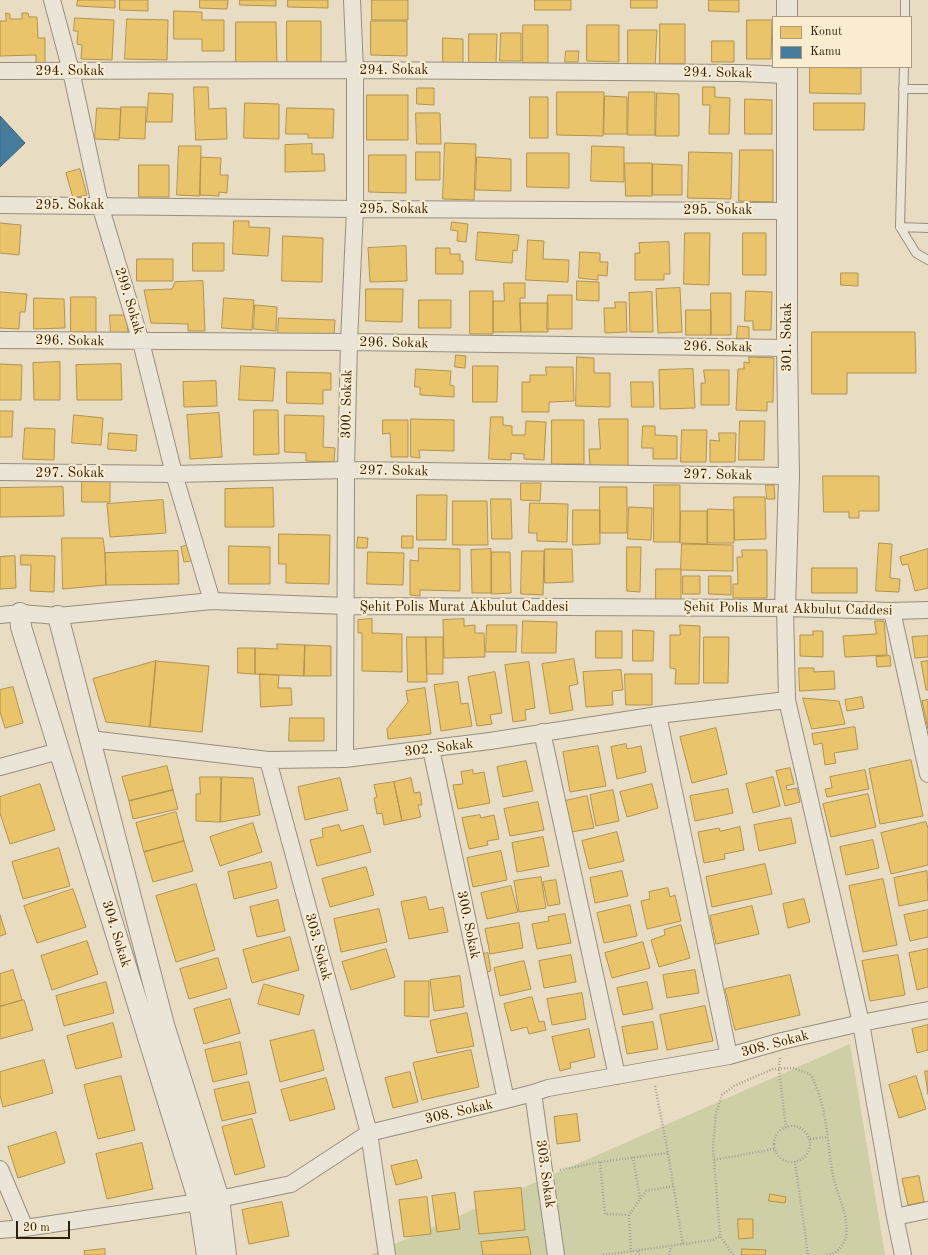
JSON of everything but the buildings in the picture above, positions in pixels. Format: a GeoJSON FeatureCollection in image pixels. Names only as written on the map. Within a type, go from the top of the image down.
{"type":"FeatureCollection","features":[{"type":"Feature","properties":{"kind":"street","name":"299. Sokak"},"geometry":{"type":"LineString","coordinates":[[52,0],[71,71],[100,205],[141,342],[174,474],[212,601]]}},
{"type":"Feature","properties":{"kind":"street","name":"300. Sokak"},"geometry":{"type":"LineString","coordinates":[[344,759],[348,342],[355,209],[356,70],[352,0]]}},
{"type":"Feature","properties":{"kind":"street"},"geometry":{"type":"LineString","coordinates":[[787,0],[787,16]]}},
{"type":"Feature","properties":{"kind":"street","name":"294. Sokak"},"geometry":{"type":"LineString","coordinates":[[0,71],[356,70],[739,73],[787,71]]}},
{"type":"Feature","properties":{"kind":"street","name":"301. Sokak"},"geometry":{"type":"LineString","coordinates":[[785,608],[789,476],[787,348],[787,71]]}},
{"type":"Feature","properties":{"kind":"street","name":"295. Sokak"},"geometry":{"type":"LineString","coordinates":[[0,205],[355,209],[787,211]]}},
{"type":"Feature","properties":{"kind":"street","name":"296. Sokak"},"geometry":{"type":"LineString","coordinates":[[0,340],[348,342],[787,348]]}},
{"type":"Feature","properties":{"kind":"street","name":"297. Sokak"},"geometry":{"type":"LineString","coordinates":[[0,472],[174,474],[346,470],[789,476]]}},
{"type":"Feature","properties":{"kind":"street","name":"Şehit Polis Murat Akbulut Caddesi"},"geometry":{"type":"LineString","coordinates":[[0,615],[20,613],[58,616],[212,601],[346,606],[785,608],[892,611],[928,610]]}},
{"type":"Feature","properties":{"kind":"street"},"geometry":{"type":"LineString","coordinates":[[785,608],[788,700],[861,1023],[903,1255]]}},
{"type":"Feature","properties":{"kind":"street"},"geometry":{"type":"LineString","coordinates":[[892,611],[928,774]]}},
{"type":"Feature","properties":{"kind":"street","name":"304. Sokak"},"geometry":{"type":"LineString","coordinates":[[20,613],[21,627],[199,1202],[207,1255]]}},
{"type":"Feature","properties":{"kind":"street","name":"304. Sokak"},"geometry":{"type":"LineString","coordinates":[[58,616],[164,1025],[219,1199],[226,1255]]}},
{"type":"Feature","properties":{"kind":"street","name":"302. Sokak"},"geometry":{"type":"LineString","coordinates":[[90,739],[268,760],[344,759],[431,749],[658,715],[788,700]]}},
{"type":"Feature","properties":{"kind":"street"},"geometry":{"type":"LineString","coordinates":[[658,715],[728,1056]]}},
{"type":"Feature","properties":{"kind":"street"},"geometry":{"type":"LineString","coordinates":[[542,732],[617,1076]]}},
{"type":"Feature","properties":{"kind":"street"},"geometry":{"type":"LineString","coordinates":[[0,767],[59,751],[90,739]]}},
{"type":"Feature","properties":{"kind":"street","name":"300. Sokak"},"geometry":{"type":"LineString","coordinates":[[431,749],[506,1100]]}},
{"type":"Feature","properties":{"kind":"street","name":"303. Sokak"},"geometry":{"type":"LineString","coordinates":[[268,760],[369,1133],[387,1255]]}},
{"type":"Feature","properties":{"kind":"street","name":"308. Sokak"},"geometry":{"type":"LineString","coordinates":[[0,1230],[24,1228],[219,1199],[291,1184],[369,1133],[506,1100],[548,1088],[728,1056],[782,1041],[928,1010]]}},
{"type":"Feature","properties":{"kind":"street","name":"303. Sokak"},"geometry":{"type":"LineString","coordinates":[[533,1093],[556,1255]]}},
{"type":"Feature","properties":{"kind":"street"},"geometry":{"type":"LineString","coordinates":[[0,1169],[24,1228]]}},
{"type":"Feature","properties":{"kind":"street"},"geometry":{"type":"LineString","coordinates":[[895,1217],[928,1210]]}},
{"type":"Feature","properties":{"kind":"lane"},"geometry":{"type":"LineString","coordinates":[[905,0],[905,16]]}},
{"type":"Feature","properties":{"kind":"lane"},"geometry":{"type":"LineString","coordinates":[[904,68],[900,227],[916,253],[928,260]]}},
{"type":"Feature","properties":{"kind":"lane"},"geometry":{"type":"LineString","coordinates":[[903,89],[928,89]]}},
{"type":"Feature","properties":{"kind":"lane"},"geometry":{"type":"LineString","coordinates":[[900,227],[928,228]]}},
{"type":"Feature","properties":{"kind":"path"},"geometry":{"type":"LineString","coordinates":[[782,1041],[779,1069],[786,1127]]}},
{"type":"Feature","properties":{"kind":"path"},"geometry":{"type":"LineString","coordinates":[[732,1255],[720,1236],[713,1148],[716,1113],[722,1095],[734,1086],[773,1069],[793,1068],[810,1074],[817,1085],[824,1107],[834,1180],[844,1213],[846,1238],[836,1252],[827,1255]]}},
{"type":"Feature","properties":{"kind":"path"},"geometry":{"type":"LineString","coordinates":[[653,1069],[683,1245]]}},
{"type":"Feature","properties":{"kind":"path"},"geometry":{"type":"LineString","coordinates":[[793,1126],[804,1129],[810,1139],[809,1151],[802,1160],[795,1162],[781,1158],[774,1149],[775,1138],[782,1129],[786,1127],[793,1126]]}},
{"type":"Feature","properties":{"kind":"path"},"geometry":{"type":"LineString","coordinates":[[810,1139],[828,1137]]}},
{"type":"Feature","properties":{"kind":"path"},"geometry":{"type":"LineString","coordinates":[[714,1160],[774,1149]]}},
{"type":"Feature","properties":{"kind":"path"},"geometry":{"type":"LineString","coordinates":[[556,1171],[600,1162],[668,1153]]}},
{"type":"Feature","properties":{"kind":"path"},"geometry":{"type":"LineString","coordinates":[[633,1157],[640,1200]]}},
{"type":"Feature","properties":{"kind":"path"},"geometry":{"type":"LineString","coordinates":[[600,1162],[605,1214],[629,1215]]}},
{"type":"Feature","properties":{"kind":"path"},"geometry":{"type":"LineString","coordinates":[[795,1162],[808,1255]]}},
{"type":"Feature","properties":{"kind":"path"},"geometry":{"type":"LineString","coordinates":[[631,1252],[629,1215],[646,1191],[673,1186]]}},
{"type":"Feature","properties":{"kind":"path"},"geometry":{"type":"LineString","coordinates":[[603,1255],[683,1245],[713,1240],[720,1236]]}},
{"type":"Feature","properties":{"kind":"path"},"geometry":{"type":"LineString","coordinates":[[669,1255],[671,1246]]}},
{"type":"Feature","properties":{"kind":"path"},"geometry":{"type":"LineString","coordinates":[[638,1251],[639,1255]]}},
{"type":"Feature","properties":{"kind":"green space"},"geometry":{"type":"Polygon","coordinates":[[[850,1044],[885,1255],[370,1255],[850,1044]]]}}]}
